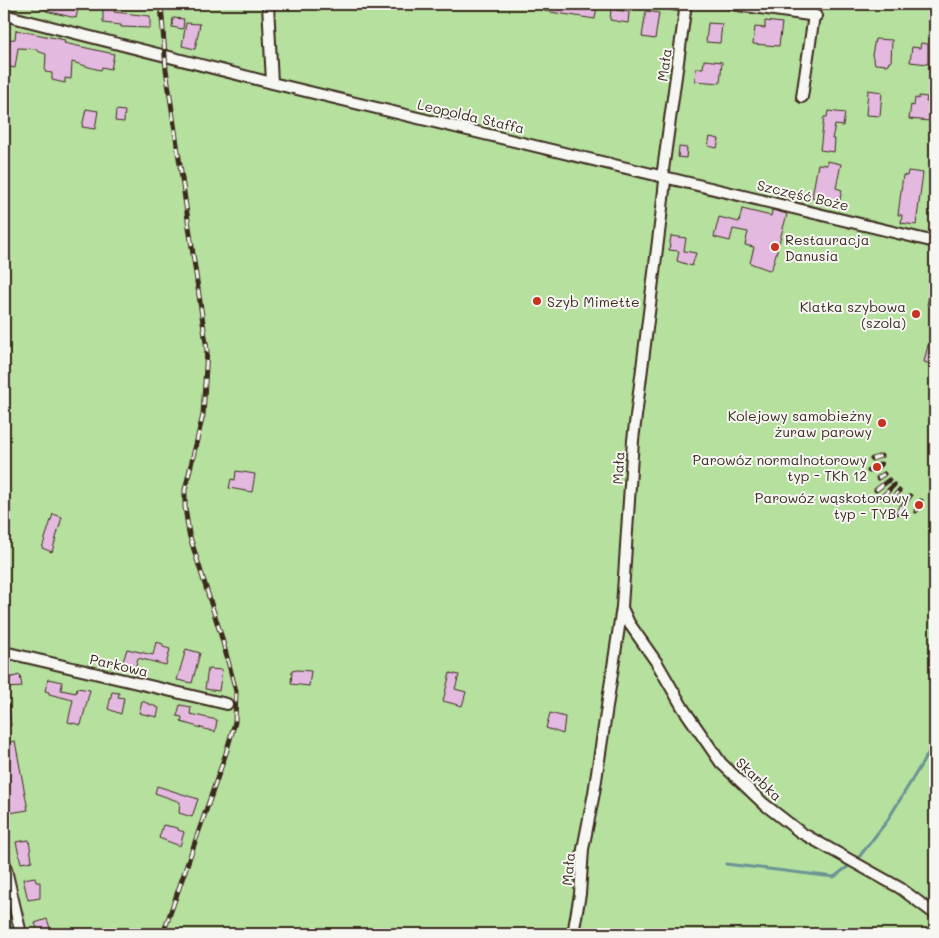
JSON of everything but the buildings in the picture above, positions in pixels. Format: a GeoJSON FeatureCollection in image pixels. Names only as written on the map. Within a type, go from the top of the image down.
{"type":"FeatureCollection","features":[{"type":"Feature","properties":{"kind":"street"},"geometry":{"type":"LineString","coordinates":[[268,4],[272,83]]}},
{"type":"Feature","properties":{"kind":"street"},"geometry":{"type":"LineString","coordinates":[[673,4],[686,5]]}},
{"type":"Feature","properties":{"kind":"street"},"geometry":{"type":"LineString","coordinates":[[732,4],[815,16],[802,97]]}},
{"type":"Feature","properties":{"kind":"street","name":"Mała"},"geometry":{"type":"LineString","coordinates":[[573,934],[580,894],[584,849],[622,607],[633,440],[654,280],[664,176],[662,170],[686,5]]}},
{"type":"Feature","properties":{"kind":"street","name":"Leopolda Staffa"},"geometry":{"type":"LineString","coordinates":[[4,15],[272,83],[664,176]]}},
{"type":"Feature","properties":{"kind":"street","name":"Szczęść Boże"},"geometry":{"type":"LineString","coordinates":[[664,176],[935,242]]}},
{"type":"Feature","properties":{"kind":"street","name":"Skarbka"},"geometry":{"type":"LineString","coordinates":[[622,607],[629,623],[657,663],[682,708],[728,770],[764,804],[800,832],[901,889],[935,914]]}},
{"type":"Feature","properties":{"kind":"street","name":"Parkowa"},"geometry":{"type":"LineString","coordinates":[[4,652],[227,704]]}},
{"type":"Feature","properties":{"kind":"street"},"geometry":{"type":"LineString","coordinates":[[4,861],[22,934]]}},
{"type":"Feature","properties":{"kind":"green space"},"geometry":{"type":"Polygon","coordinates":[[[4,4],[935,4],[935,934],[4,934],[4,4]]]}},
{"type":"Feature","properties":{"kind":"waterway"},"geometry":{"type":"LineString","coordinates":[[859,857],[887,821],[935,742]]}},
{"type":"Feature","properties":{"kind":"waterway"},"geometry":{"type":"LineString","coordinates":[[726,864],[834,877],[850,865]]}},
{"type":"Feature","properties":{"kind":"waterway"},"geometry":{"type":"LineString","coordinates":[[4,908],[12,934]]}},
{"type":"Feature","properties":{"kind":"railway"},"geometry":{"type":"LineString","coordinates":[[161,4],[166,69],[207,350],[203,415],[185,490],[185,507],[189,534],[221,635],[236,691],[235,722],[226,753],[163,934]]}},
{"type":"Feature","properties":{"kind":"railway"},"geometry":{"type":"LineString","coordinates":[[882,426],[883,420]]}},
{"type":"Feature","properties":{"kind":"railway"},"geometry":{"type":"LineString","coordinates":[[872,459],[881,456]]}},
{"type":"Feature","properties":{"kind":"railway"},"geometry":{"type":"LineString","coordinates":[[869,471],[881,464]]}},
{"type":"Feature","properties":{"kind":"railway"},"geometry":{"type":"LineString","coordinates":[[878,478],[884,474]]}},
{"type":"Feature","properties":{"kind":"railway"},"geometry":{"type":"LineString","coordinates":[[876,490],[889,480]]}},
{"type":"Feature","properties":{"kind":"railway"},"geometry":{"type":"LineString","coordinates":[[882,497],[894,485]]}},
{"type":"Feature","properties":{"kind":"railway"},"geometry":{"type":"LineString","coordinates":[[892,499],[899,491]]}},
{"type":"Feature","properties":{"kind":"railway"},"geometry":{"type":"LineString","coordinates":[[897,513],[910,496]]}},
{"type":"Feature","properties":{"kind":"railway"},"geometry":{"type":"LineString","coordinates":[[916,511],[921,501]]}},
{"type":"Feature","properties":{"kind":"place","name":"Restauracja Danusia"},"geometry":{"type":"Point","coordinates":[775,247]}},
{"type":"Feature","properties":{"kind":"place","name":"Szyb Mimette"},"geometry":{"type":"Point","coordinates":[537,301]}},
{"type":"Feature","properties":{"kind":"place","name":"Klatka szybowa (szola)"},"geometry":{"type":"Point","coordinates":[916,314]}},
{"type":"Feature","properties":{"kind":"place","name":"Kolejowy samobieżny żuraw parowy"},"geometry":{"type":"Point","coordinates":[882,423]}},
{"type":"Feature","properties":{"kind":"place","name":"Parowóz normalnotorowy typ - TKh 12"},"geometry":{"type":"Point","coordinates":[877,467]}},
{"type":"Feature","properties":{"kind":"place","name":"Parowóz wąskotorowy typ - TYB 4"},"geometry":{"type":"Point","coordinates":[919,505]}}]}
